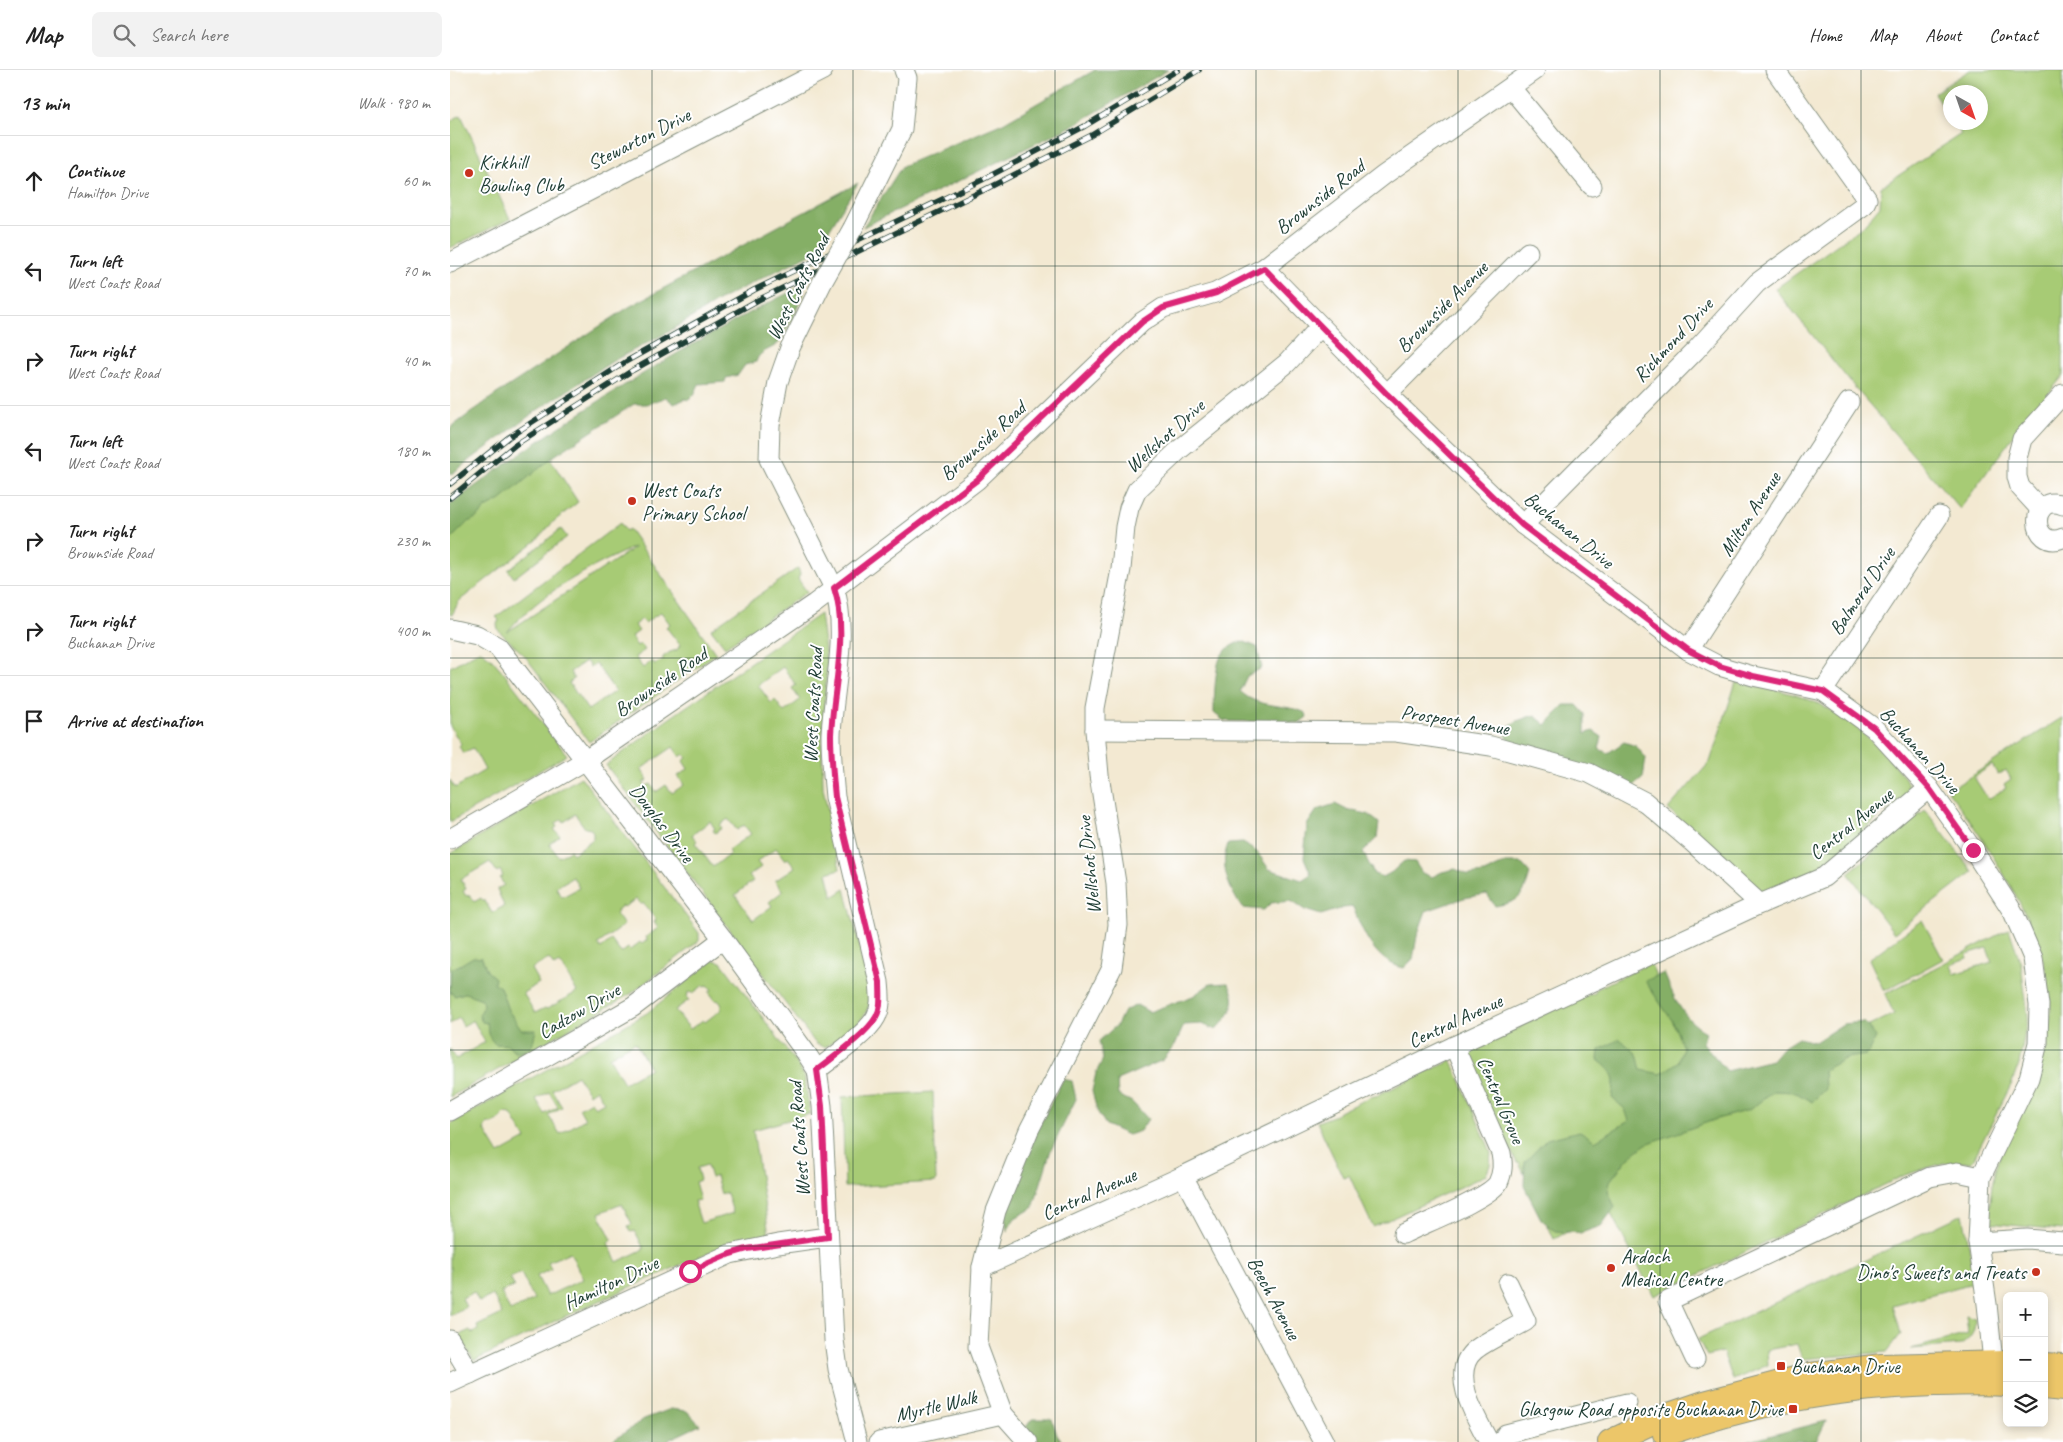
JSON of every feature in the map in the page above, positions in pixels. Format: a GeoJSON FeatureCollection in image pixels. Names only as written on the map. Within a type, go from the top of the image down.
{"type":"FeatureCollection","features":[{"type":"Feature","properties":{"kind":"main road"},"geometry":{"type":"LineString","coordinates":[[2048,1365],[2063,1366]]}},
{"type":"Feature","properties":{"kind":"main road"},"geometry":{"type":"LineString","coordinates":[[1610,1442],[1662,1417],[1828,1392],[1999,1373]]}},
{"type":"Feature","properties":{"kind":"main road"},"geometry":{"type":"LineString","coordinates":[[2048,1387],[2063,1389]]}},
{"type":"Feature","properties":{"kind":"main road"},"geometry":{"type":"LineString","coordinates":[[1642,1442],[1708,1411]]}},
{"type":"Feature","properties":{"kind":"street","name":"Stewarton Drive"},"geometry":{"type":"LineString","coordinates":[[450,263],[823,70]]}},
{"type":"Feature","properties":{"kind":"street","name":"West Coats Road"},"geometry":{"type":"LineString","coordinates":[[857,1442],[838,1369],[834,1340],[822,1106],[817,1070],[864,1031],[876,1017],[881,1000],[880,982],[835,797],[831,735],[839,634],[839,601],[770,459],[770,425],[778,382],[790,348],[823,281],[854,228],[902,129],[907,78],[904,70]]}},
{"type":"Feature","properties":{"kind":"street","name":"Brownside Road"},"geometry":{"type":"LineString","coordinates":[[450,839],[586,760],[749,650],[834,588],[977,480],[1142,322],[1163,308],[1216,293],[1264,268],[1384,175],[1535,70]]}},
{"type":"Feature","properties":{"kind":"street","name":"Richmond Drive"},"geometry":{"type":"LineString","coordinates":[[1522,525],[1689,358],[1757,283],[1859,210],[1866,199],[1775,70]]}},
{"type":"Feature","properties":{"kind":"street"},"geometry":{"type":"LineString","coordinates":[[1511,88],[1592,186]]}},
{"type":"Feature","properties":{"kind":"street","name":"Brownside Avenue"},"geometry":{"type":"LineString","coordinates":[[1387,394],[1528,252]]}},
{"type":"Feature","properties":{"kind":"street","name":"Buchanan Drive"},"geometry":{"type":"LineString","coordinates":[[1264,268],[1387,394],[1522,525],[1688,650],[1719,666],[1753,676],[1823,691],[1874,728],[1929,788],[1973,850],[2013,912],[2033,958],[2039,1005],[2038,1043],[2029,1078],[1981,1177],[1978,1242],[1999,1373]]}},
{"type":"Feature","properties":{"kind":"street","name":"Wellshot Drive"},"geometry":{"type":"LineString","coordinates":[[1028,1442],[1002,1414],[978,1347],[982,1267],[996,1211],[1029,1130],[1112,968],[1118,925],[1116,883],[1099,775],[1095,730],[1096,699],[1121,569],[1129,508],[1137,490],[1178,450],[1287,364],[1320,327]]}},
{"type":"Feature","properties":{"kind":"street"},"geometry":{"type":"LineString","coordinates":[[2041,510],[2020,487],[2017,477],[2017,458],[2022,439],[2063,394]]}},
{"type":"Feature","properties":{"kind":"street","name":"Milton Avenue"},"geometry":{"type":"LineString","coordinates":[[1688,650],[1849,402]]}},
{"type":"Feature","properties":{"kind":"street"},"geometry":{"type":"LineString","coordinates":[[2063,505],[2048,504],[2041,510],[2037,518],[2037,524],[2042,535],[2053,540],[2063,538]]}},
{"type":"Feature","properties":{"kind":"street","name":"Balmoral Drive"},"geometry":{"type":"LineString","coordinates":[[1823,691],[1939,516]]}},
{"type":"Feature","properties":{"kind":"street","name":"Douglas Drive"},"geometry":{"type":"LineString","coordinates":[[450,629],[477,635],[498,647],[723,939],[817,1070]]}},
{"type":"Feature","properties":{"kind":"street","name":"Prospect Avenue"},"geometry":{"type":"LineString","coordinates":[[1095,730],[1396,732],[1491,746],[1589,773],[1645,802],[1760,904]]}},
{"type":"Feature","properties":{"kind":"street","name":"Central Avenue"},"geometry":{"type":"LineString","coordinates":[[982,1267],[1183,1176],[1454,1046],[1760,904],[1824,877],[1929,788]]}},
{"type":"Feature","properties":{"kind":"street","name":"Cadzow Drive"},"geometry":{"type":"LineString","coordinates":[[450,1111],[633,1007],[723,939]]}},
{"type":"Feature","properties":{"kind":"street","name":"Central Grove"},"geometry":{"type":"LineString","coordinates":[[1403,1234],[1485,1194],[1497,1184],[1503,1168],[1501,1153],[1454,1046]]}},
{"type":"Feature","properties":{"kind":"street"},"geometry":{"type":"LineString","coordinates":[[1695,1359],[1668,1302],[1930,1177],[1957,1172],[1981,1177]]}},
{"type":"Feature","properties":{"kind":"street","name":"Beech Avenue"},"geometry":{"type":"LineString","coordinates":[[1183,1176],[1324,1442]]}},
{"type":"Feature","properties":{"kind":"street","name":"Hamilton Drive"},"geometry":{"type":"LineString","coordinates":[[450,1384],[730,1254],[778,1244],[828,1237]]}},
{"type":"Feature","properties":{"kind":"street"},"geometry":{"type":"LineString","coordinates":[[1978,1242],[2027,1239],[2063,1242]]}},
{"type":"Feature","properties":{"kind":"street"},"geometry":{"type":"LineString","coordinates":[[1489,1442],[1476,1418],[1462,1376],[1466,1362],[1475,1350],[1526,1321],[1508,1283]]}},
{"type":"Feature","properties":{"kind":"street"},"geometry":{"type":"LineString","coordinates":[[450,1340],[470,1374]]}},
{"type":"Feature","properties":{"kind":"street"},"geometry":{"type":"LineString","coordinates":[[1502,1442],[1506,1434],[1626,1403]]}},
{"type":"Feature","properties":{"kind":"street","name":"Myrtle Walk"},"geometry":{"type":"LineString","coordinates":[[879,1442],[1002,1414]]}},
{"type":"Feature","properties":{"kind":"green space"},"geometry":{"type":"Polygon","coordinates":[[[1095,70],[1168,70],[1072,126],[863,227],[902,166],[1003,123],[1095,70]]]}},
{"type":"Feature","properties":{"kind":"green space"},"geometry":{"type":"Polygon","coordinates":[[[1970,70],[2063,70],[2063,376],[2014,435],[1960,509],[1851,383],[1775,289],[1862,227],[1880,206],[1881,187],[1961,134],[1958,130],[1988,130],[1988,85],[1947,85],[1970,70]]]}},
{"type":"Feature","properties":{"kind":"green space"},"geometry":{"type":"Polygon","coordinates":[[[1943,87],[1943,106],[1934,93],[1943,87]]]}},
{"type":"Feature","properties":{"kind":"green space","name":"Kirkhill Bowling Club"},"geometry":{"type":"Polygon","coordinates":[[[461,115],[510,219],[450,248],[450,121],[461,115]]]}},
{"type":"Feature","properties":{"kind":"green space"},"geometry":{"type":"Polygon","coordinates":[[[858,183],[816,251],[723,298],[670,331],[613,361],[536,411],[450,475],[450,428],[495,395],[629,307],[858,183]]]}},
{"type":"Feature","properties":{"kind":"green space"},"geometry":{"type":"Polygon","coordinates":[[[804,285],[802,298],[781,340],[775,346],[760,354],[756,362],[745,365],[738,375],[726,378],[725,382],[699,384],[694,395],[689,400],[685,399],[674,404],[666,397],[647,404],[634,404],[554,456],[501,500],[486,508],[479,516],[467,523],[450,540],[450,505],[492,474],[578,415],[666,360],[804,285]]]}},
{"type":"Feature","properties":{"kind":"green space"},"geometry":{"type":"Polygon","coordinates":[[[549,457],[578,502],[553,522],[537,540],[459,601],[452,615],[450,615],[450,534],[549,457]]]}},
{"type":"Feature","properties":{"kind":"green space"},"geometry":{"type":"Polygon","coordinates":[[[620,523],[626,531],[629,529],[716,654],[589,742],[525,656],[498,630],[497,624],[499,620],[496,617],[620,523]],[[634,548],[582,573],[550,593],[520,618],[507,632],[634,548]],[[661,612],[645,623],[642,619],[634,625],[639,631],[631,637],[637,646],[640,644],[645,650],[635,657],[643,668],[652,661],[654,664],[663,660],[663,657],[677,650],[680,645],[666,627],[670,624],[661,612]],[[586,661],[570,672],[574,679],[569,683],[588,710],[615,691],[596,664],[590,667],[586,661]]]}},
{"type":"Feature","properties":{"kind":"green space"},"geometry":{"type":"Polygon","coordinates":[[[561,529],[567,537],[514,578],[508,570],[561,529]]]}},
{"type":"Feature","properties":{"kind":"green space"},"geometry":{"type":"Polygon","coordinates":[[[798,568],[800,574],[798,579],[807,592],[725,647],[711,629],[798,568]]]}},
{"type":"Feature","properties":{"kind":"green space"},"geometry":{"type":"Polygon","coordinates":[[[820,614],[827,665],[822,746],[823,788],[840,869],[827,873],[833,897],[845,889],[871,990],[868,1009],[864,1016],[852,1028],[829,1045],[824,1047],[816,1044],[606,765],[667,720],[820,614]],[[783,667],[758,685],[771,703],[775,700],[784,712],[800,700],[792,688],[796,685],[783,667]],[[673,747],[641,769],[648,780],[643,783],[646,786],[651,784],[656,792],[666,785],[672,793],[684,785],[678,776],[688,769],[683,761],[687,758],[684,754],[680,757],[673,747]],[[728,819],[720,825],[722,828],[715,833],[713,830],[715,829],[710,821],[692,835],[697,841],[695,843],[713,867],[730,854],[728,850],[751,834],[744,825],[737,830],[728,819]],[[776,848],[757,862],[761,867],[749,876],[753,881],[735,895],[753,920],[772,906],[769,902],[783,891],[775,881],[795,867],[788,858],[785,860],[776,848]]]}},
{"type":"Feature","properties":{"kind":"green space"},"geometry":{"type":"Polygon","coordinates":[[[1242,641],[1257,647],[1262,668],[1247,676],[1240,691],[1255,701],[1298,710],[1306,713],[1307,717],[1299,723],[1224,721],[1214,713],[1218,663],[1227,649],[1242,641]]]}},
{"type":"Feature","properties":{"kind":"green space"},"geometry":{"type":"Polygon","coordinates":[[[480,650],[491,658],[503,672],[567,755],[450,822],[450,780],[455,788],[485,770],[473,748],[463,753],[459,746],[461,744],[450,726],[450,667],[480,650]]]}},
{"type":"Feature","properties":{"kind":"green space"},"geometry":{"type":"Polygon","coordinates":[[[1736,682],[1805,698],[1838,714],[1879,749],[1905,778],[1908,785],[1905,796],[1880,813],[1877,819],[1815,870],[1762,892],[1668,809],[1710,762],[1736,682]]]}},
{"type":"Feature","properties":{"kind":"green space"},"geometry":{"type":"Polygon","coordinates":[[[1564,705],[1577,705],[1585,714],[1585,734],[1593,731],[1602,737],[1599,749],[1608,753],[1624,742],[1636,746],[1646,758],[1643,778],[1631,788],[1509,742],[1504,729],[1517,721],[1534,715],[1546,725],[1564,705]]]}},
{"type":"Feature","properties":{"kind":"green space"},"geometry":{"type":"Polygon","coordinates":[[[2063,717],[2063,1230],[1989,1223],[1991,1193],[1997,1163],[2046,1048],[2050,1023],[2050,999],[2047,975],[2040,951],[2021,905],[1986,844],[1948,791],[2063,717]],[[1992,765],[1974,777],[1988,799],[2006,788],[2004,784],[2011,779],[2006,770],[1998,775],[1992,765]]]}},
{"type":"Feature","properties":{"kind":"green space"},"geometry":{"type":"Polygon","coordinates":[[[581,777],[699,933],[699,941],[632,993],[450,1097],[450,1049],[456,1059],[485,1042],[473,1020],[463,1026],[459,1018],[450,1024],[450,854],[581,777]],[[575,814],[564,822],[562,819],[555,824],[557,827],[554,829],[560,836],[549,844],[559,857],[570,850],[573,854],[593,839],[591,829],[585,828],[575,814]],[[490,862],[461,879],[466,889],[463,891],[466,896],[470,895],[474,902],[481,898],[492,913],[504,906],[497,889],[504,885],[500,878],[503,876],[500,870],[497,872],[490,862]],[[573,877],[556,887],[562,897],[579,888],[573,877]],[[636,899],[624,907],[622,906],[617,910],[616,914],[624,925],[598,944],[601,948],[611,940],[621,953],[628,948],[630,950],[640,942],[642,944],[647,940],[646,937],[658,928],[654,922],[656,920],[643,903],[641,905],[636,899]],[[549,959],[531,969],[539,983],[523,993],[535,1013],[545,1008],[547,1009],[577,992],[562,965],[559,963],[554,966],[549,959]]]}},
{"type":"Feature","properties":{"kind":"green space"},"geometry":{"type":"Polygon","coordinates":[[[1335,804],[1347,810],[1368,814],[1379,823],[1377,838],[1363,852],[1374,874],[1383,877],[1404,861],[1415,862],[1422,873],[1432,877],[1455,869],[1469,875],[1484,873],[1506,863],[1521,863],[1530,873],[1523,893],[1510,903],[1495,906],[1487,894],[1464,898],[1426,911],[1417,936],[1413,959],[1404,968],[1385,960],[1371,945],[1353,907],[1321,915],[1305,910],[1291,901],[1271,903],[1264,910],[1242,908],[1229,885],[1225,869],[1225,853],[1228,844],[1243,843],[1257,852],[1269,869],[1302,880],[1311,874],[1304,858],[1307,825],[1317,810],[1335,804]]]}},
{"type":"Feature","properties":{"kind":"green space"},"geometry":{"type":"Polygon","coordinates":[[[1925,810],[1973,872],[1894,933],[1848,873],[1925,810]]]}},
{"type":"Feature","properties":{"kind":"green space"},"geometry":{"type":"Polygon","coordinates":[[[1922,920],[1943,959],[1884,991],[1869,959],[1922,920]]]}},
{"type":"Feature","properties":{"kind":"green space"},"geometry":{"type":"Polygon","coordinates":[[[2009,929],[2021,964],[2028,1016],[2019,1064],[2012,1083],[1972,1162],[1943,1163],[1905,1175],[1654,1296],[1609,1210],[1554,1239],[1519,1163],[1517,1163],[1462,1054],[1511,1030],[1520,1028],[1520,1026],[1575,999],[1577,1001],[1595,993],[1596,989],[1650,963],[1717,1099],[1894,1014],[1885,994],[2009,929]],[[1987,948],[1967,954],[1968,958],[1951,964],[1954,974],[1992,962],[1987,948]]]}},
{"type":"Feature","properties":{"kind":"green space"},"geometry":{"type":"Polygon","coordinates":[[[473,957],[482,958],[487,971],[495,978],[494,983],[500,987],[508,1010],[522,1030],[536,1030],[532,1046],[526,1050],[514,1052],[509,1045],[495,1044],[490,1038],[487,1023],[482,1022],[479,1015],[483,1008],[482,999],[465,993],[455,996],[450,992],[451,969],[473,957]]]}},
{"type":"Feature","properties":{"kind":"green space"},"geometry":{"type":"Polygon","coordinates":[[[713,960],[721,962],[798,1065],[805,1079],[810,1114],[753,1130],[769,1235],[725,1245],[557,1320],[474,1361],[459,1335],[470,1330],[472,1333],[478,1330],[477,1326],[502,1314],[493,1295],[479,1302],[474,1292],[462,1298],[466,1307],[450,1315],[450,1124],[647,1013],[713,960]],[[704,985],[693,993],[688,992],[687,998],[689,1000],[675,1010],[690,1029],[703,1020],[705,1022],[722,1009],[720,1007],[722,1005],[709,992],[712,990],[708,985],[704,985]],[[635,1042],[609,1057],[624,1083],[650,1068],[635,1042]],[[577,1075],[552,1090],[562,1107],[548,1115],[560,1134],[585,1119],[579,1108],[591,1101],[595,1107],[604,1102],[596,1089],[589,1094],[577,1075]],[[549,1092],[536,1099],[545,1114],[558,1107],[549,1092]],[[505,1113],[492,1124],[488,1123],[484,1129],[499,1154],[526,1139],[511,1114],[505,1113]],[[707,1165],[697,1168],[700,1180],[695,1182],[700,1200],[694,1201],[701,1223],[733,1213],[727,1193],[721,1194],[716,1176],[711,1178],[707,1165]],[[622,1204],[599,1213],[612,1240],[608,1243],[617,1262],[644,1249],[635,1231],[631,1232],[628,1226],[632,1224],[622,1204]],[[570,1252],[548,1262],[551,1269],[537,1276],[547,1296],[583,1279],[570,1252]],[[521,1273],[510,1278],[514,1286],[501,1292],[510,1311],[534,1300],[521,1273]]]}},
{"type":"Feature","properties":{"kind":"green space"},"geometry":{"type":"Polygon","coordinates":[[[1664,973],[1680,1007],[1691,1021],[1706,1032],[1703,1043],[1727,1071],[1772,1060],[1782,1048],[1798,1038],[1815,1042],[1843,1024],[1864,1022],[1876,1037],[1867,1055],[1846,1058],[1824,1070],[1825,1089],[1812,1102],[1795,1092],[1774,1091],[1749,1110],[1646,1144],[1628,1158],[1610,1181],[1608,1192],[1615,1207],[1601,1226],[1581,1233],[1555,1231],[1541,1219],[1524,1186],[1525,1162],[1547,1139],[1580,1131],[1595,1141],[1629,1121],[1625,1109],[1612,1098],[1613,1076],[1598,1060],[1599,1050],[1620,1039],[1637,1054],[1641,1070],[1661,1074],[1678,1062],[1683,1048],[1673,1022],[1645,981],[1664,973]]]}},
{"type":"Feature","properties":{"kind":"green space"},"geometry":{"type":"Polygon","coordinates":[[[1228,983],[1232,990],[1232,1008],[1216,1030],[1202,1024],[1184,1025],[1175,1045],[1163,1060],[1117,1080],[1118,1095],[1132,1102],[1148,1119],[1140,1131],[1128,1135],[1106,1125],[1097,1111],[1092,1091],[1096,1073],[1103,1059],[1099,1041],[1117,1025],[1124,1011],[1137,1005],[1149,1012],[1193,996],[1210,984],[1228,983]]]}},
{"type":"Feature","properties":{"kind":"green space"},"geometry":{"type":"Polygon","coordinates":[[[1451,1059],[1491,1152],[1490,1165],[1486,1175],[1373,1227],[1349,1175],[1343,1177],[1317,1122],[1336,1115],[1370,1097],[1379,1095],[1447,1063],[1451,1059]]]}},
{"type":"Feature","properties":{"kind":"green space"},"geometry":{"type":"Polygon","coordinates":[[[1063,1079],[1072,1081],[1076,1099],[1051,1150],[1033,1208],[1015,1218],[1007,1231],[1003,1207],[1009,1185],[1063,1079]]]}},
{"type":"Feature","properties":{"kind":"green space"},"geometry":{"type":"Polygon","coordinates":[[[933,1092],[936,1182],[845,1187],[842,1097],[933,1092]]]}},
{"type":"Feature","properties":{"kind":"green space"},"geometry":{"type":"Polygon","coordinates":[[[1963,1214],[1976,1282],[1893,1305],[1901,1334],[1887,1352],[1802,1359],[1797,1344],[1767,1350],[1768,1365],[1733,1380],[1723,1352],[1707,1356],[1698,1339],[1963,1214]]]}},
{"type":"Feature","properties":{"kind":"green space"},"geometry":{"type":"Polygon","coordinates":[[[1966,1316],[1975,1319],[1974,1327],[1968,1340],[1961,1345],[1911,1349],[1968,1334],[1966,1316]]]}},
{"type":"Feature","properties":{"kind":"green space"},"geometry":{"type":"Polygon","coordinates":[[[671,1409],[687,1411],[700,1425],[664,1442],[611,1442],[644,1419],[671,1409]]]}},
{"type":"Feature","properties":{"kind":"green space"},"geometry":{"type":"Polygon","coordinates":[[[1032,1419],[1052,1419],[1057,1435],[1062,1442],[1038,1442],[1026,1427],[1032,1419]]]}},
{"type":"Feature","properties":{"kind":"green space"},"geometry":{"type":"Polygon","coordinates":[[[1826,1421],[1816,1442],[1746,1442],[1826,1421]]]}},
{"type":"Feature","properties":{"kind":"railway"},"geometry":{"type":"LineString","coordinates":[[450,484],[509,437],[627,361],[754,290],[982,180],[1085,126],[1178,70]]}},
{"type":"Feature","properties":{"kind":"railway"},"geometry":{"type":"LineString","coordinates":[[450,498],[515,445],[633,370],[758,300],[1090,136],[1199,70]]}},
{"type":"Feature","properties":{"kind":"place","name":"Kirkhill Bowling Club"},"geometry":{"type":"Point","coordinates":[469,173]}},
{"type":"Feature","properties":{"kind":"place","name":"West Coats Primary School"},"geometry":{"type":"Point","coordinates":[632,501]}},
{"type":"Feature","properties":{"kind":"place","name":"Ardoch Medical Centre"},"geometry":{"type":"Point","coordinates":[1611,1268]}},
{"type":"Feature","properties":{"kind":"place","name":"Dino's Sweets and Treats"},"geometry":{"type":"Point","coordinates":[2036,1272]}},
{"type":"Feature","properties":{"kind":"place","name":"Buchanan Drive"},"geometry":{"type":"Point","coordinates":[1781,1366]}},
{"type":"Feature","properties":{"kind":"place","name":"Glasgow Road opposite Buchanan Drive"},"geometry":{"type":"Point","coordinates":[1793,1409]}},
{"type":"Feature","properties":{"kind":"route"},"geometry":{"type":"LineString","coordinates":[[690,1271],[747,1249],[828,1237],[822,1106],[817,1070],[864,1031],[876,1017],[881,1000],[880,982],[835,797],[831,735],[838,660],[839,601],[834,588],[977,480],[1142,322],[1163,308],[1216,293],[1264,268],[1387,394],[1522,525],[1688,650],[1719,666],[1753,676],[1823,691],[1874,728],[1929,788],[1973,850]]}}]}
